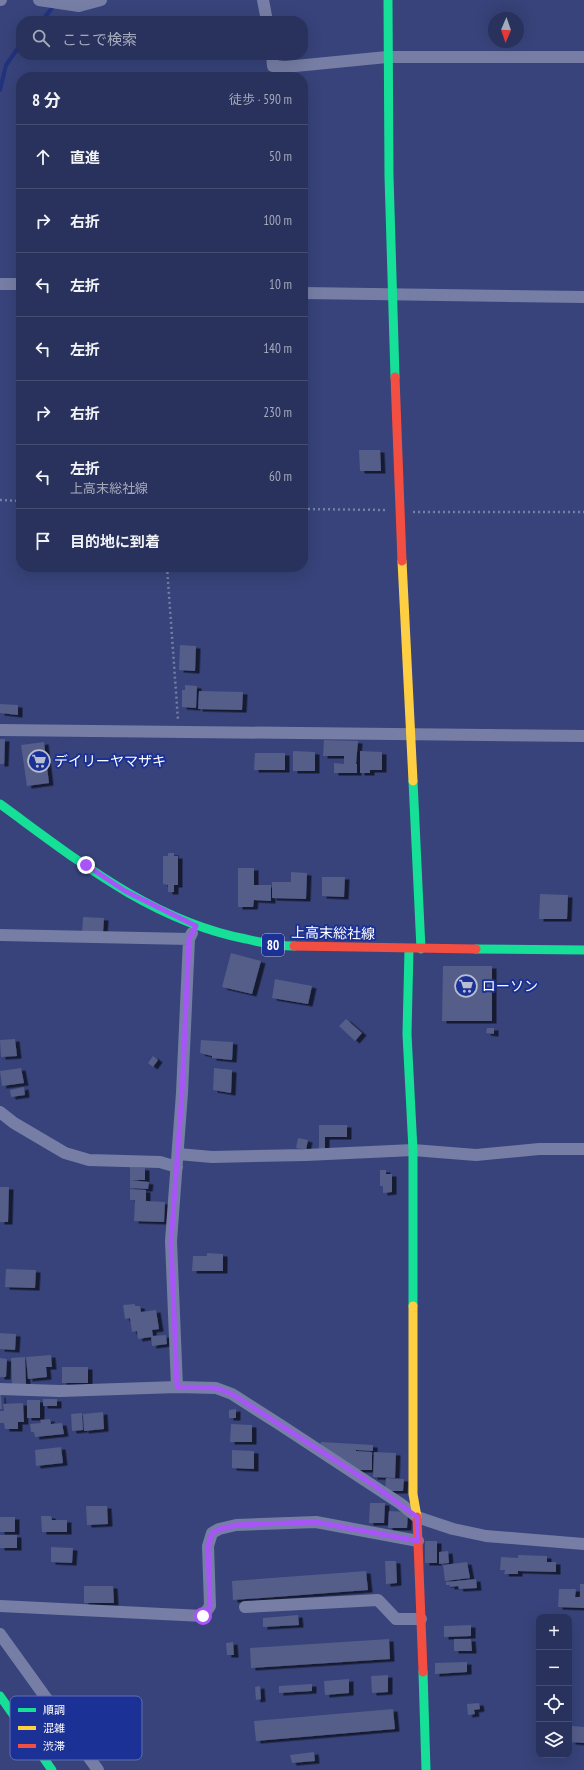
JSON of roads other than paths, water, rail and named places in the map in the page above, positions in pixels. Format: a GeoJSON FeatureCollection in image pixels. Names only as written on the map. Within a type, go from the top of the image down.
{"type":"FeatureCollection","features":[{"type":"Feature","properties":{"kind":"street"},"geometry":{"type":"LineString","coordinates":[[39,0],[79,6],[102,0]]}},
{"type":"Feature","properties":{"kind":"street"},"geometry":{"type":"LineString","coordinates":[[263,0],[266,16]]}},
{"type":"Feature","properties":{"kind":"street"},"geometry":{"type":"LineString","coordinates":[[388,0],[387,56],[392,295],[400,510],[421,949]]}},
{"type":"Feature","properties":{"kind":"street"},"geometry":{"type":"LineString","coordinates":[[272,60],[273,66],[285,67],[387,56],[584,56]]}},
{"type":"Feature","properties":{"kind":"street"},"geometry":{"type":"LineString","coordinates":[[0,284],[16,284]]}},
{"type":"Feature","properties":{"kind":"street"},"geometry":{"type":"LineString","coordinates":[[308,293],[584,297]]}},
{"type":"Feature","properties":{"kind":"street"},"geometry":{"type":"LineString","coordinates":[[0,730],[584,736]]}},
{"type":"Feature","properties":{"kind":"street","name":"上高末総社線"},"geometry":{"type":"LineString","coordinates":[[0,804],[125,891],[196,926],[278,946],[409,949],[584,950]]}},
{"type":"Feature","properties":{"kind":"street"},"geometry":{"type":"LineString","coordinates":[[177,1387],[171,1242],[185,1053],[189,939],[196,926]]}},
{"type":"Feature","properties":{"kind":"street"},"geometry":{"type":"LineString","coordinates":[[0,935],[189,939]]}},
{"type":"Feature","properties":{"kind":"street"},"geometry":{"type":"LineString","coordinates":[[409,949],[407,1034],[413,1150],[413,1494],[417,1517],[426,1770]]}},
{"type":"Feature","properties":{"kind":"street"},"geometry":{"type":"LineString","coordinates":[[0,1112],[14,1123],[65,1153],[89,1160],[154,1162],[177,1167]]}},
{"type":"Feature","properties":{"kind":"street"},"geometry":{"type":"LineString","coordinates":[[178,1154],[212,1157],[290,1156],[413,1150],[476,1155],[539,1149],[584,1149]]}},
{"type":"Feature","properties":{"kind":"street"},"geometry":{"type":"LineString","coordinates":[[0,1389],[60,1391],[177,1387],[216,1388],[232,1394],[372,1484],[417,1517],[453,1529],[486,1536],[584,1544]]}},
{"type":"Feature","properties":{"kind":"street"},"geometry":{"type":"LineString","coordinates":[[0,1606],[203,1616],[210,1606],[208,1546],[212,1533],[228,1526],[316,1522],[418,1541]]}},
{"type":"Feature","properties":{"kind":"street"},"geometry":{"type":"LineString","coordinates":[[245,1607],[378,1600],[396,1620],[421,1619]]}},
{"type":"Feature","properties":{"kind":"street"},"geometry":{"type":"LineString","coordinates":[[0,1634],[45,1696]]}},
{"type":"Feature","properties":{"kind":"street"},"geometry":{"type":"LineString","coordinates":[[0,1696],[10,1710]]}},
{"type":"Feature","properties":{"kind":"street"},"geometry":{"type":"LineString","coordinates":[[45,1760],[52,1770]]}},
{"type":"Feature","properties":{"kind":"street"},"geometry":{"type":"LineString","coordinates":[[91,1760],[98,1770]]}},
{"type":"Feature","properties":{"kind":"waterway"},"geometry":{"type":"LineString","coordinates":[[46,16],[52,8]]}},
{"type":"Feature","properties":{"kind":"waterway"},"geometry":{"type":"LineString","coordinates":[[0,90],[6,65],[16,51]]}},
{"type":"Feature","properties":{"kind":"place","name":"デイリーヤマザキ"},"geometry":{"type":"Point","coordinates":[39,761]}},
{"type":"Feature","properties":{"kind":"place","name":"ローソン"},"geometry":{"type":"Point","coordinates":[466,986]}}]}
